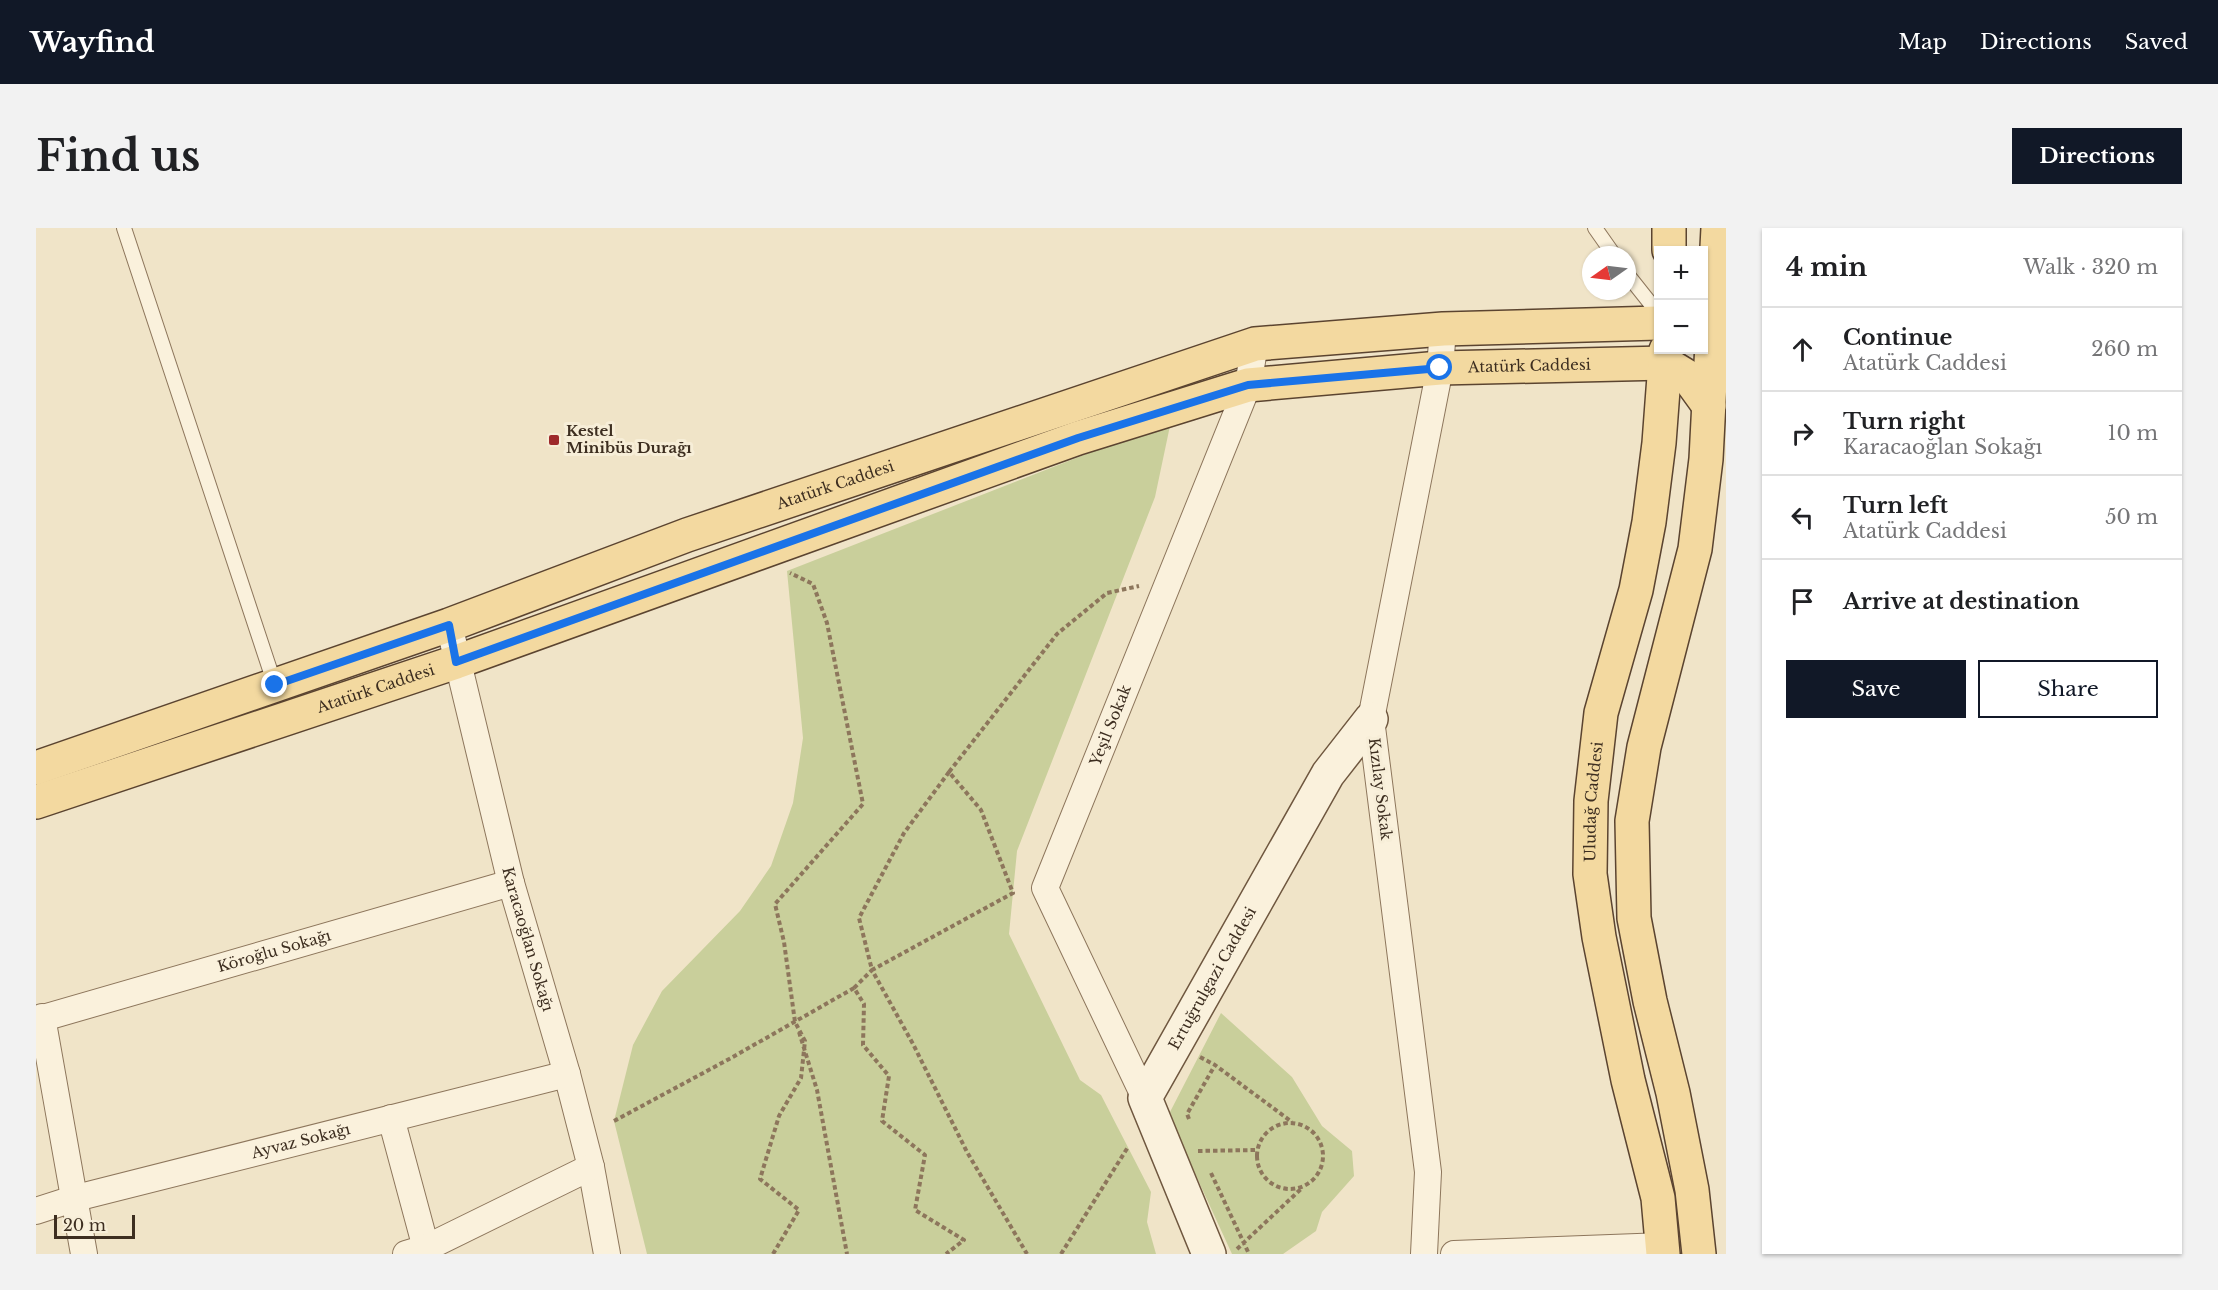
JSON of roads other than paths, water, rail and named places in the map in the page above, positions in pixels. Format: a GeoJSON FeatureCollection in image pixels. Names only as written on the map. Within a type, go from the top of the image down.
{"type":"FeatureCollection","features":[{"type":"Feature","properties":{"kind":"main road"},"geometry":{"type":"LineString","coordinates":[[1669,228],[1669,246]]}},
{"type":"Feature","properties":{"kind":"main road"},"geometry":{"type":"LineString","coordinates":[[1699,1254],[1692,1190],[1634,918],[1632,821],[1644,747],[1695,549],[1706,459],[1709,406],[1709,302],[1718,228]]}},
{"type":"Feature","properties":{"kind":"main road","name":"Atatürk Caddesi"},"geometry":{"type":"LineString","coordinates":[[36,768],[449,625],[687,535],[1255,344],[1443,329],[1654,323]]}},
{"type":"Feature","properties":{"kind":"main road","name":"Atatürk Caddesi"},"geometry":{"type":"LineString","coordinates":[[36,802],[456,662],[1078,438],[1248,385],[1440,368],[1666,356]]}},
{"type":"Feature","properties":{"kind":"main road"},"geometry":{"type":"LineString","coordinates":[[1666,356],[1688,377],[1709,406]]}},
{"type":"Feature","properties":{"kind":"main road","name":"Uludağ Caddesi"},"geometry":{"type":"LineString","coordinates":[[1663,1250],[1658,1198],[1628,1080],[1599,937],[1590,863],[1591,801],[1601,713],[1636,590],[1649,522],[1666,356]]}},
{"type":"Feature","properties":{"kind":"main road","name":"Ertuğrulgazi Caddesi"},"geometry":{"type":"LineString","coordinates":[[1145,1098],[1328,774],[1371,719]]}},
{"type":"Feature","properties":{"kind":"main road"},"geometry":{"type":"LineString","coordinates":[[1145,1098],[1182,1148],[1209,1254]]}},
{"type":"Feature","properties":{"kind":"street","name":"Kızılay Sokak"},"geometry":{"type":"LineString","coordinates":[[1424,1254],[1428,1172],[1371,719],[1440,368],[1443,329]]}},
{"type":"Feature","properties":{"kind":"street","name":"Yeşil Sokak"},"geometry":{"type":"LineString","coordinates":[[1145,1098],[1045,888],[1248,385],[1255,344]]}},
{"type":"Feature","properties":{"kind":"street","name":"Karacaoğlan Sokağı"},"geometry":{"type":"LineString","coordinates":[[449,625],[456,662],[511,883],[567,1074],[591,1167],[607,1254]]}},
{"type":"Feature","properties":{"kind":"street","name":"Köroğlu Sokağı"},"geometry":{"type":"LineString","coordinates":[[39,1019],[511,883]]}},
{"type":"Feature","properties":{"kind":"street"},"geometry":{"type":"LineString","coordinates":[[39,1019],[76,1198],[84,1254]]}},
{"type":"Feature","properties":{"kind":"street","name":"Ayvaz Sokağı"},"geometry":{"type":"LineString","coordinates":[[36,1211],[76,1198],[567,1074]]}},
{"type":"Feature","properties":{"kind":"street"},"geometry":{"type":"LineString","coordinates":[[391,1118],[416,1251],[591,1167]]}},
{"type":"Feature","properties":{"kind":"street"},"geometry":{"type":"LineString","coordinates":[[1454,1254],[1663,1250]]}},
{"type":"Feature","properties":{"kind":"lane"},"geometry":{"type":"LineString","coordinates":[[124,228],[275,685]]}},
{"type":"Feature","properties":{"kind":"lane"},"geometry":{"type":"LineString","coordinates":[[1595,228],[1608,246]]}},
{"type":"Feature","properties":{"kind":"lane"},"geometry":{"type":"LineString","coordinates":[[1636,285],[1654,307]]}},
{"type":"Feature","properties":{"kind":"place","name":"Kestel Minibüs Durağı"},"geometry":{"type":"Point","coordinates":[554,440]}}]}
